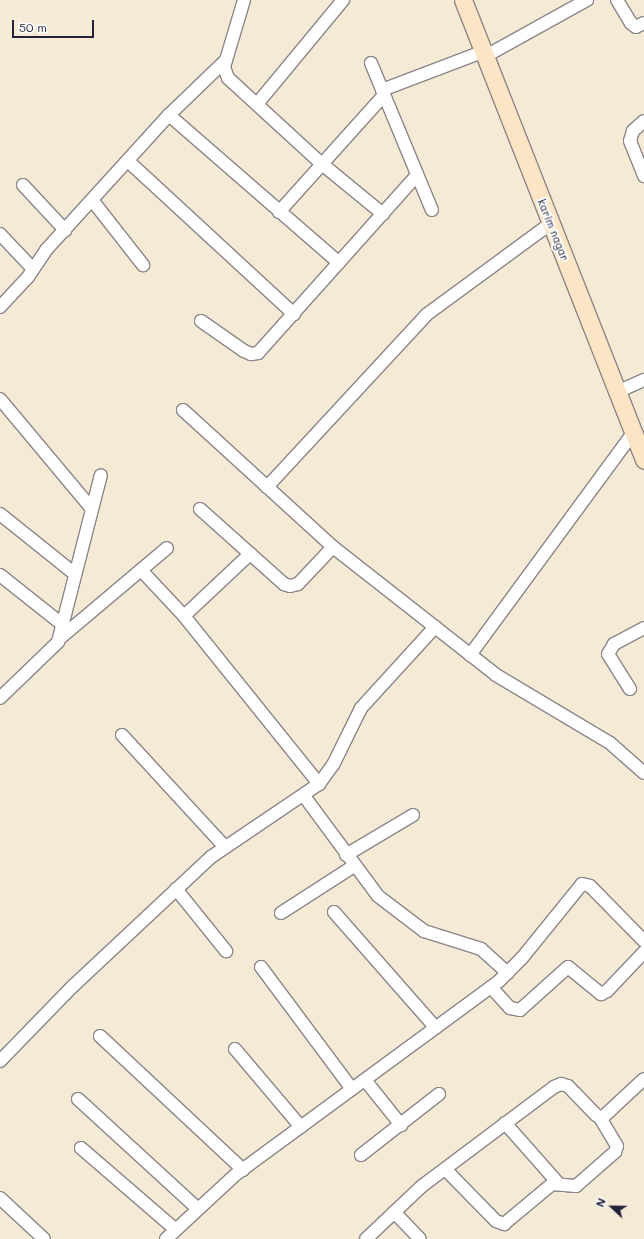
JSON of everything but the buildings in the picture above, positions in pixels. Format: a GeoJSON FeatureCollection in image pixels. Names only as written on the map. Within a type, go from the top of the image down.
{"type":"FeatureCollection","features":[{"type":"Feature","properties":{"kind":"street"},"geometry":{"type":"LineString","coordinates":[[244,0],[226,60],[225,73],[228,78],[322,164],[383,214]]}},
{"type":"Feature","properties":{"kind":"street"},"geometry":{"type":"LineString","coordinates":[[257,104],[343,0]]}},
{"type":"Feature","properties":{"kind":"street","name":"karim nagar"},"geometry":{"type":"LineString","coordinates":[[463,0],[483,55],[644,460]]}},
{"type":"Feature","properties":{"kind":"street"},"geometry":{"type":"LineString","coordinates":[[279,212],[383,93],[483,55],[587,0]]}},
{"type":"Feature","properties":{"kind":"street"},"geometry":{"type":"LineString","coordinates":[[617,0],[630,23],[636,27],[644,23]]}},
{"type":"Feature","properties":{"kind":"street"},"geometry":{"type":"LineString","coordinates":[[0,307],[65,230],[169,115],[226,60]]}},
{"type":"Feature","properties":{"kind":"street"},"geometry":{"type":"LineString","coordinates":[[371,63],[432,210]]}},
{"type":"Feature","properties":{"kind":"street"},"geometry":{"type":"LineString","coordinates":[[169,115],[339,263]]}},
{"type":"Feature","properties":{"kind":"street"},"geometry":{"type":"LineString","coordinates":[[644,121],[633,131],[630,141],[644,176]]}},
{"type":"Feature","properties":{"kind":"street"},"geometry":{"type":"LineString","coordinates":[[128,161],[294,314]]}},
{"type":"Feature","properties":{"kind":"street"},"geometry":{"type":"LineString","coordinates":[[201,321],[251,354],[264,347],[417,175]]}},
{"type":"Feature","properties":{"kind":"street"},"geometry":{"type":"LineString","coordinates":[[23,185],[65,230]]}},
{"type":"Feature","properties":{"kind":"street"},"geometry":{"type":"LineString","coordinates":[[92,200],[143,266]]}},
{"type":"Feature","properties":{"kind":"street"},"geometry":{"type":"LineString","coordinates":[[267,487],[426,315],[550,224]]}},
{"type":"Feature","properties":{"kind":"street"},"geometry":{"type":"LineString","coordinates":[[2,239],[33,269]]}},
{"type":"Feature","properties":{"kind":"street"},"geometry":{"type":"LineString","coordinates":[[617,392],[644,380]]}},
{"type":"Feature","properties":{"kind":"street"},"geometry":{"type":"LineString","coordinates":[[0,399],[92,509]]}},
{"type":"Feature","properties":{"kind":"street"},"geometry":{"type":"LineString","coordinates":[[183,410],[333,548],[507,682],[610,743],[643,771]]}},
{"type":"Feature","properties":{"kind":"street"},"geometry":{"type":"LineString","coordinates":[[470,654],[633,433]]}},
{"type":"Feature","properties":{"kind":"street"},"geometry":{"type":"LineString","coordinates":[[0,698],[53,650],[59,639],[100,475]]}},
{"type":"Feature","properties":{"kind":"street"},"geometry":{"type":"LineString","coordinates":[[200,508],[284,584],[290,586],[298,584],[333,548]]}},
{"type":"Feature","properties":{"kind":"street"},"geometry":{"type":"LineString","coordinates":[[0,514],[76,574]]}},
{"type":"Feature","properties":{"kind":"street"},"geometry":{"type":"LineString","coordinates":[[59,639],[167,548]]}},
{"type":"Feature","properties":{"kind":"street"},"geometry":{"type":"LineString","coordinates":[[184,616],[250,554]]}},
{"type":"Feature","properties":{"kind":"street"},"geometry":{"type":"LineString","coordinates":[[141,570],[184,616],[319,784]]}},
{"type":"Feature","properties":{"kind":"street"},"geometry":{"type":"LineString","coordinates":[[0,575],[62,625]]}},
{"type":"Feature","properties":{"kind":"street"},"geometry":{"type":"LineString","coordinates":[[0,1061],[73,986],[224,846],[304,796],[319,784],[334,765],[361,708],[435,627]]}},
{"type":"Feature","properties":{"kind":"street"},"geometry":{"type":"LineString","coordinates":[[630,689],[608,654],[614,644],[644,628]]}},
{"type":"Feature","properties":{"kind":"street"},"geometry":{"type":"LineString","coordinates":[[122,735],[224,846]]}},
{"type":"Feature","properties":{"kind":"street"},"geometry":{"type":"LineString","coordinates":[[304,796],[346,856],[378,896],[420,928],[475,946],[508,973]]}},
{"type":"Feature","properties":{"kind":"street"},"geometry":{"type":"LineString","coordinates":[[346,856],[413,815]]}},
{"type":"Feature","properties":{"kind":"street"},"geometry":{"type":"LineString","coordinates":[[281,913],[354,866]]}},
{"type":"Feature","properties":{"kind":"street"},"geometry":{"type":"LineString","coordinates":[[166,1239],[197,1208],[243,1170],[491,988],[508,973],[582,884],[590,886],[644,941]]}},
{"type":"Feature","properties":{"kind":"street"},"geometry":{"type":"LineString","coordinates":[[176,889],[226,951]]}},
{"type":"Feature","properties":{"kind":"street"},"geometry":{"type":"LineString","coordinates":[[334,912],[436,1028]]}},
{"type":"Feature","properties":{"kind":"street"},"geometry":{"type":"LineString","coordinates":[[491,988],[510,1008],[520,1010],[568,967],[601,994],[607,991],[644,952]]}},
{"type":"Feature","properties":{"kind":"street"},"geometry":{"type":"LineString","coordinates":[[261,967],[352,1089]]}},
{"type":"Feature","properties":{"kind":"street"},"geometry":{"type":"LineString","coordinates":[[100,1036],[243,1170]]}},
{"type":"Feature","properties":{"kind":"street"},"geometry":{"type":"LineString","coordinates":[[235,1049],[301,1127]]}},
{"type":"Feature","properties":{"kind":"street"},"geometry":{"type":"LineString","coordinates":[[600,1118],[644,1079]]}},
{"type":"Feature","properties":{"kind":"street"},"geometry":{"type":"LineString","coordinates":[[365,1080],[401,1125]]}},
{"type":"Feature","properties":{"kind":"street"},"geometry":{"type":"LineString","coordinates":[[366,1239],[394,1212],[445,1169],[561,1084],[571,1088],[600,1118],[617,1146],[616,1151],[576,1186],[552,1184],[508,1222],[500,1224],[445,1169]]}},
{"type":"Feature","properties":{"kind":"street"},"geometry":{"type":"LineString","coordinates":[[361,1155],[439,1094]]}},
{"type":"Feature","properties":{"kind":"street"},"geometry":{"type":"LineString","coordinates":[[78,1099],[197,1208]]}},
{"type":"Feature","properties":{"kind":"street"},"geometry":{"type":"LineString","coordinates":[[505,1124],[559,1184]]}},
{"type":"Feature","properties":{"kind":"street"},"geometry":{"type":"LineString","coordinates":[[81,1148],[175,1229]]}},
{"type":"Feature","properties":{"kind":"street"},"geometry":{"type":"LineString","coordinates":[[0,1198],[44,1239]]}},
{"type":"Feature","properties":{"kind":"street"},"geometry":{"type":"LineString","coordinates":[[394,1212],[420,1239]]}}]}
